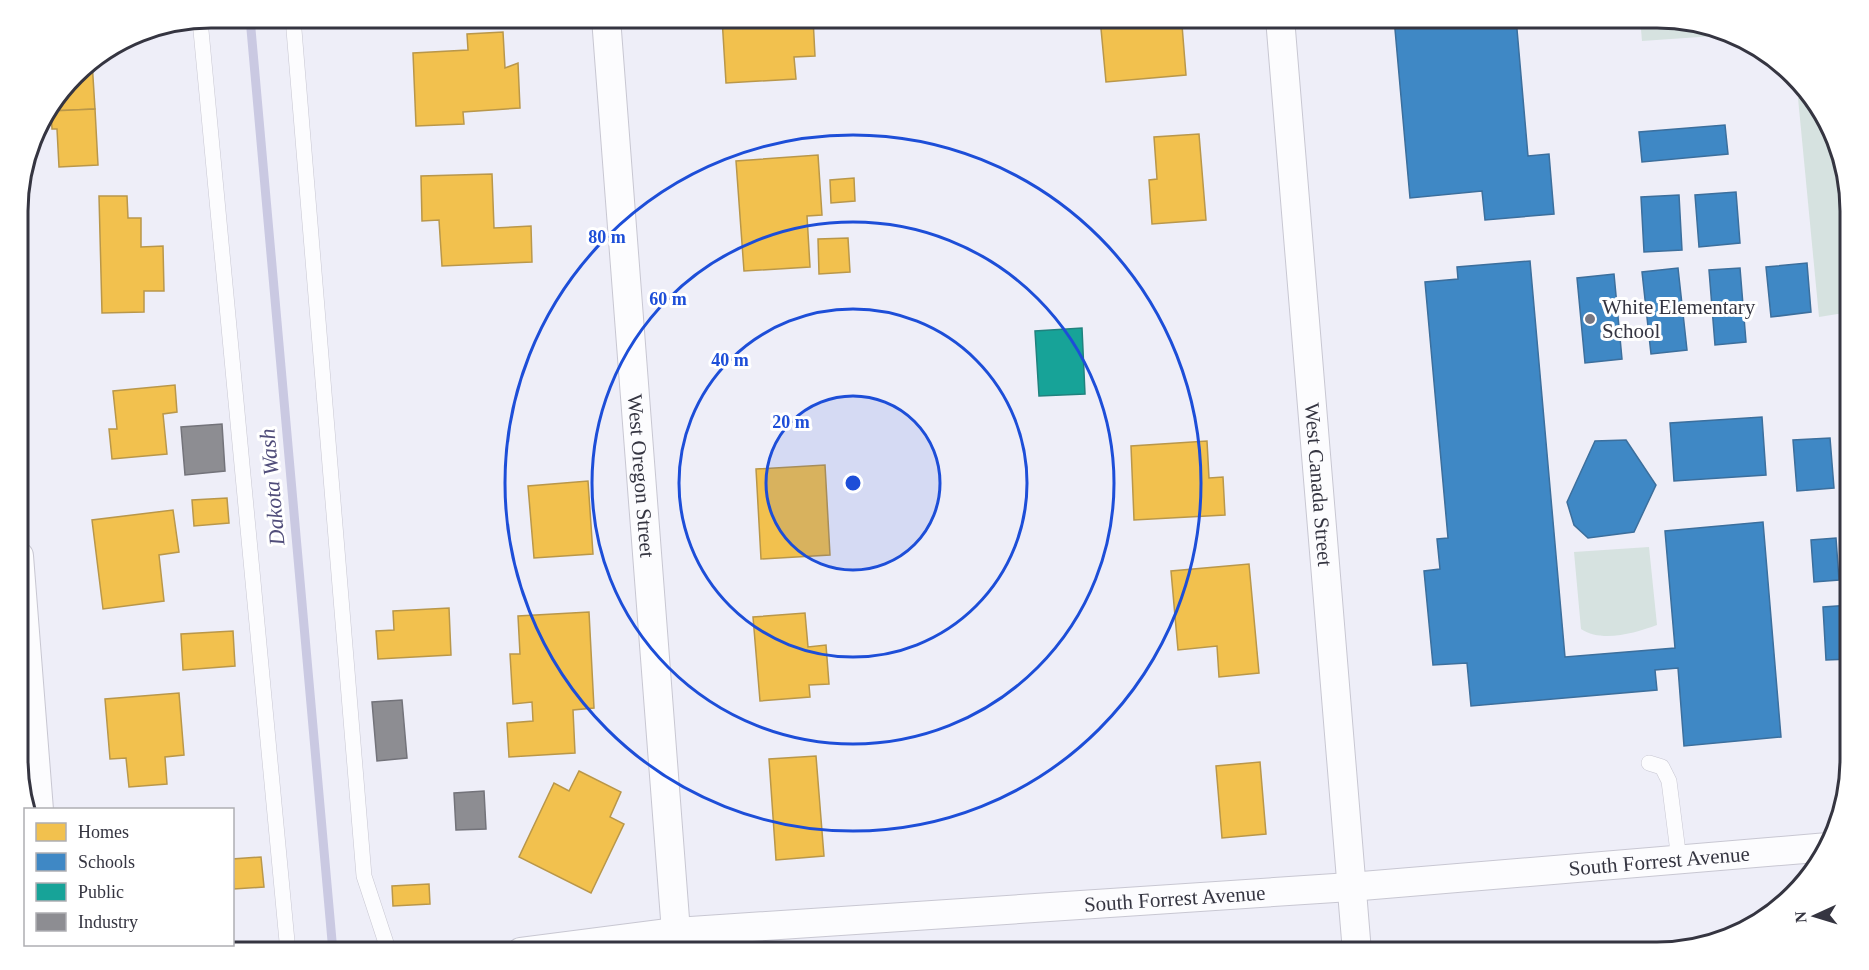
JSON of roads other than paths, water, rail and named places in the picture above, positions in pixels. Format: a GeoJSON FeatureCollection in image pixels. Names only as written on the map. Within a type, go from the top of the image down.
{"type":"FeatureCollection","features":[{"type":"Feature","properties":{"kind":"street","name":"West Oregon Street"},"geometry":{"type":"LineString","coordinates":[[607,29],[676,932]]}},
{"type":"Feature","properties":{"kind":"street","name":"West Canada Street"},"geometry":{"type":"LineString","coordinates":[[1281,29],[1356,941]]}},
{"type":"Feature","properties":{"kind":"street"},"geometry":{"type":"LineString","coordinates":[[28,672],[39,808]]}},
{"type":"Feature","properties":{"kind":"street","name":"South Forrest Avenue"},"geometry":{"type":"LineString","coordinates":[[600,942],[676,932],[1350,887],[1817,848]]}},
{"type":"Feature","properties":{"kind":"lane"},"geometry":{"type":"LineString","coordinates":[[201,29],[287,942]]}},
{"type":"Feature","properties":{"kind":"lane"},"geometry":{"type":"LineString","coordinates":[[294,29],[364,876],[386,942]]}},
{"type":"Feature","properties":{"kind":"lane"},"geometry":{"type":"LineString","coordinates":[[1649,763],[1662,767],[1669,781],[1679,860]]}},
{"type":"Feature","properties":{"kind":"waterway","name":"Dakota Wash"},"geometry":{"type":"LineString","coordinates":[[251,29],[332,942]]}},
{"type":"Feature","properties":{"kind":"place","name":"White Elementary School"},"geometry":{"type":"Point","coordinates":[1590,319]}}]}
